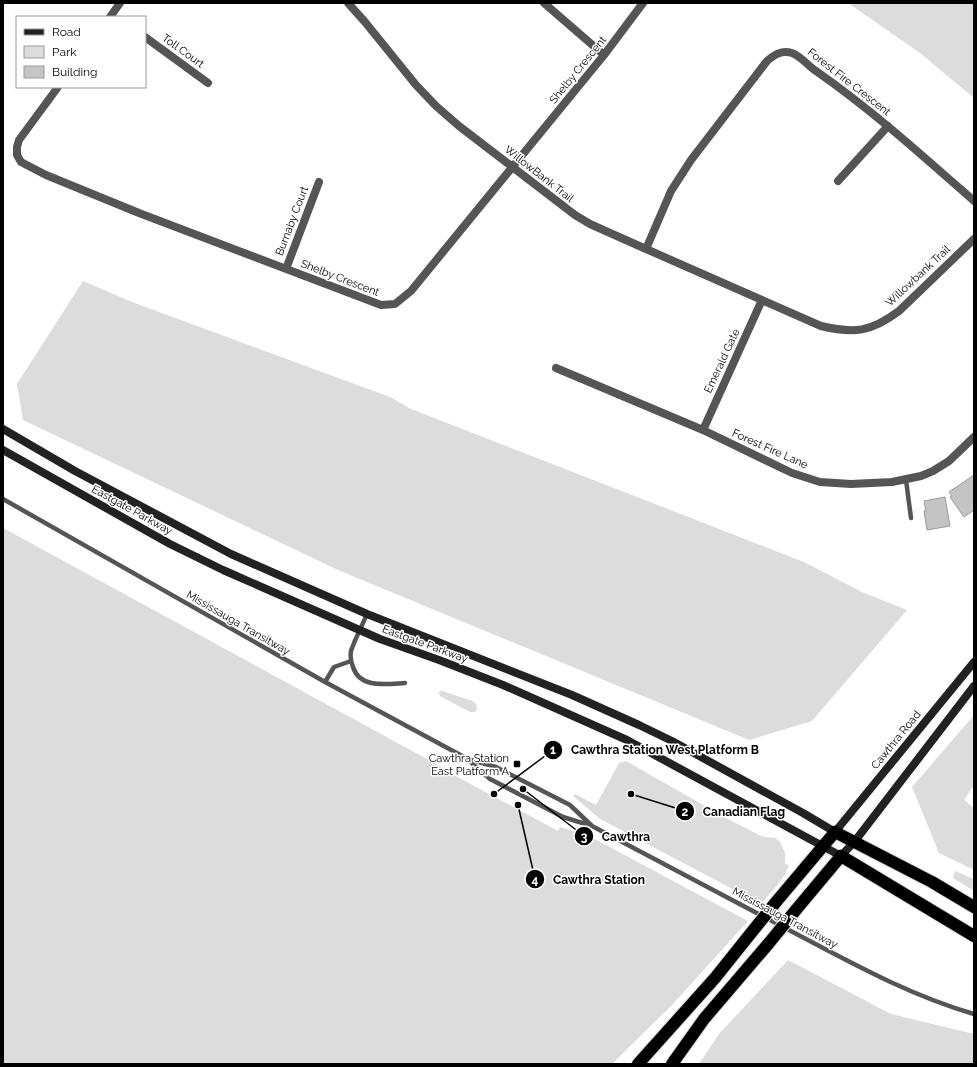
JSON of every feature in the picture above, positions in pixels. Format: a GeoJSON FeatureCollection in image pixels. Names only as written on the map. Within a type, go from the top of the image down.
{"type":"FeatureCollection","features":[{"type":"Feature","properties":{"kind":"highway"},"geometry":{"type":"LineString","coordinates":[[638,1064],[714,978],[835,832],[932,882],[974,907]]}},
{"type":"Feature","properties":{"kind":"highway"},"geometry":{"type":"LineString","coordinates":[[672,1064],[704,1019],[841,856],[974,936]]}},
{"type":"Feature","properties":{"kind":"main road","name":"Eastgate Parkway"},"geometry":{"type":"LineString","coordinates":[[3,430],[75,471],[231,554],[367,614],[572,694],[672,741],[835,832]]}},
{"type":"Feature","properties":{"kind":"main road","name":"Eastgate Parkway"},"geometry":{"type":"LineString","coordinates":[[3,450],[59,483],[176,547],[223,570],[360,631],[503,685],[627,740],[841,856]]}},
{"type":"Feature","properties":{"kind":"main road","name":"Cawthra Road"},"geometry":{"type":"LineString","coordinates":[[835,832],[974,662]]}},
{"type":"Feature","properties":{"kind":"main road"},"geometry":{"type":"LineString","coordinates":[[841,856],[855,841],[974,686]]}},
{"type":"Feature","properties":{"kind":"street"},"geometry":{"type":"LineString","coordinates":[[113,16],[120,3]]}},
{"type":"Feature","properties":{"kind":"street","name":"WillowBank Trail"},"geometry":{"type":"LineString","coordinates":[[348,3],[416,85],[436,106],[459,126],[575,215],[590,224],[762,300]]}},
{"type":"Feature","properties":{"kind":"street"},"geometry":{"type":"LineString","coordinates":[[544,3],[604,55]]}},
{"type":"Feature","properties":{"kind":"street","name":"Shelby Crescent"},"geometry":{"type":"LineString","coordinates":[[57,88],[19,140],[17,155],[21,162],[46,175],[132,210],[286,269],[381,305],[395,304],[411,291],[604,55],[644,3]]}},
{"type":"Feature","properties":{"kind":"street","name":"Toll Court"},"geometry":{"type":"LineString","coordinates":[[146,38],[208,82]]}},
{"type":"Feature","properties":{"kind":"street","name":"Forest Fire Crescent"},"geometry":{"type":"LineString","coordinates":[[646,249],[671,191],[691,160],[767,61],[776,54],[785,52],[793,54],[843,90],[888,126],[974,201]]}},
{"type":"Feature","properties":{"kind":"street"},"geometry":{"type":"LineString","coordinates":[[838,182],[888,126]]}},
{"type":"Feature","properties":{"kind":"street","name":"Burnaby Court"},"geometry":{"type":"LineString","coordinates":[[286,269],[319,182]]}},
{"type":"Feature","properties":{"kind":"street","name":"Willowbank Trail"},"geometry":{"type":"LineString","coordinates":[[762,300],[827,328],[854,331],[870,328],[885,321],[898,311],[974,239]]}},
{"type":"Feature","properties":{"kind":"street","name":"Emerald Gate"},"geometry":{"type":"LineString","coordinates":[[703,430],[762,300]]}},
{"type":"Feature","properties":{"kind":"street","name":"Forest Fire Lane"},"geometry":{"type":"LineString","coordinates":[[556,368],[703,430],[792,473],[820,482],[851,484],[892,482],[921,476],[933,471],[949,461],[974,437]]}},
{"type":"Feature","properties":{"kind":"lane"},"geometry":{"type":"LineString","coordinates":[[906,480],[911,518]]}},
{"type":"Feature","properties":{"kind":"lane","name":"Mississauga Transitway"},"geometry":{"type":"LineString","coordinates":[[3,499],[325,682],[466,758],[496,767],[570,805],[592,826]]}},
{"type":"Feature","properties":{"kind":"lane"},"geometry":{"type":"LineString","coordinates":[[367,614],[351,652],[351,661],[354,671],[362,680],[373,684],[405,683]]}},
{"type":"Feature","properties":{"kind":"lane"},"geometry":{"type":"LineString","coordinates":[[325,682],[334,667],[351,661]]}},
{"type":"Feature","properties":{"kind":"lane","name":"Mississauga Transitway"},"geometry":{"type":"LineString","coordinates":[[466,758],[490,779],[563,817],[592,826],[853,964],[907,990],[949,1007],[974,1014]]}},
{"type":"Feature","properties":{"kind":"green space"},"geometry":{"type":"Polygon","coordinates":[[[848,3],[974,3],[974,98],[920,53],[848,3]]]}},
{"type":"Feature","properties":{"kind":"green space"},"geometry":{"type":"Polygon","coordinates":[[[83,281],[132,302],[390,397],[411,409],[804,562],[862,592],[907,610],[812,721],[749,740],[338,570],[23,420],[17,384],[83,281]]]}},
{"type":"Feature","properties":{"kind":"green space"},"geometry":{"type":"Polygon","coordinates":[[[3,528],[558,831],[560,827],[589,836],[748,921],[673,1004],[612,1064],[3,1064],[3,528]]]}},
{"type":"Feature","properties":{"kind":"green space"},"geometry":{"type":"Polygon","coordinates":[[[440,691],[473,701],[476,704],[477,709],[475,712],[470,712],[440,696],[440,691]]]}},
{"type":"Feature","properties":{"kind":"green space"},"geometry":{"type":"Polygon","coordinates":[[[974,715],[974,785],[964,800],[974,808],[974,870],[939,853],[912,787],[974,715]]]}},
{"type":"Feature","properties":{"kind":"green space"},"geometry":{"type":"Polygon","coordinates":[[[626,761],[726,818],[763,837],[775,838],[780,842],[785,853],[785,864],[789,865],[781,881],[761,904],[600,819],[573,796],[575,794],[596,805],[619,763],[626,761]]]}},
{"type":"Feature","properties":{"kind":"green space"},"geometry":{"type":"Polygon","coordinates":[[[955,871],[974,879],[974,891],[953,878],[955,871]]]}},
{"type":"Feature","properties":{"kind":"green space"},"geometry":{"type":"Polygon","coordinates":[[[788,960],[891,1014],[974,1034],[974,1064],[699,1064],[719,1034],[788,960]]]}},
{"type":"Feature","properties":{"kind":"building"},"geometry":{"type":"Polygon","coordinates":[[[974,475],[974,510],[964,517],[950,497],[952,496],[949,492],[974,475]]]}},
{"type":"Feature","properties":{"kind":"building"},"geometry":{"type":"Polygon","coordinates":[[[945,497],[950,526],[927,530],[924,501],[945,497]]]}},
{"type":"Feature","properties":{"kind":"place","name":"Cawthra Station East Platform A"},"geometry":{"type":"Point","coordinates":[517,764]}},
{"type":"Feature","properties":{"kind":"place","name":"Cawthra"},"geometry":{"type":"Point","coordinates":[523,789]}},
{"type":"Feature","properties":{"kind":"place","name":"Cawthra Station West Platform B"},"geometry":{"type":"Point","coordinates":[494,794]}},
{"type":"Feature","properties":{"kind":"place","name":"Canadian Flag"},"geometry":{"type":"Point","coordinates":[631,794]}},
{"type":"Feature","properties":{"kind":"place","name":"Cawthra Station"},"geometry":{"type":"Point","coordinates":[518,805]}}]}
